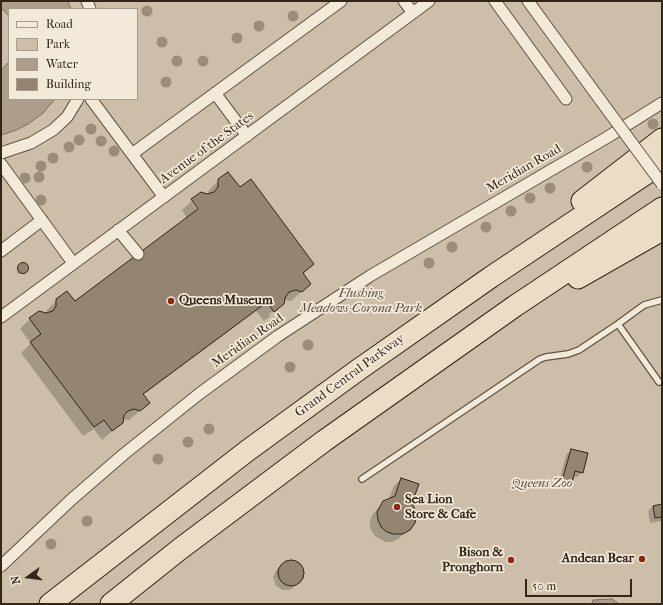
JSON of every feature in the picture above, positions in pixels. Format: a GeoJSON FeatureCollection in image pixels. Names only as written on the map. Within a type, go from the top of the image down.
{"type":"FeatureCollection","features":[{"type":"Feature","properties":{"kind":"highway"},"geometry":{"type":"LineString","coordinates":[[427,321],[662,139]]}},
{"type":"Feature","properties":{"kind":"highway","name":"Grand Central Parkway"},"geometry":{"type":"LineString","coordinates":[[50,604],[241,456],[427,321],[662,163]]}},
{"type":"Feature","properties":{"kind":"highway"},"geometry":{"type":"LineString","coordinates":[[111,604],[180,549],[324,441],[451,350],[578,262],[662,208]]}},
{"type":"Feature","properties":{"kind":"highway"},"geometry":{"type":"LineString","coordinates":[[451,350],[662,230]]}},
{"type":"Feature","properties":{"kind":"street"},"geometry":{"type":"LineString","coordinates":[[132,154],[341,1]]}},
{"type":"Feature","properties":{"kind":"street"},"geometry":{"type":"LineString","coordinates":[[404,1],[413,13]]}},
{"type":"Feature","properties":{"kind":"street","name":"Avenue of the States"},"geometry":{"type":"LineString","coordinates":[[1,317],[429,1]]}},
{"type":"Feature","properties":{"kind":"street"},"geometry":{"type":"LineString","coordinates":[[495,1],[566,99]]}},
{"type":"Feature","properties":{"kind":"street"},"geometry":{"type":"LineString","coordinates":[[528,1],[662,184]]}},
{"type":"Feature","properties":{"kind":"street"},"geometry":{"type":"LineString","coordinates":[[215,93],[247,136]]}},
{"type":"Feature","properties":{"kind":"street"},"geometry":{"type":"LineString","coordinates":[[1,153],[31,143],[53,130],[67,117],[77,100]]}},
{"type":"Feature","properties":{"kind":"street"},"geometry":{"type":"LineString","coordinates":[[92,100],[164,197]]}},
{"type":"Feature","properties":{"kind":"street","name":"Meridian Road"},"geometry":{"type":"LineString","coordinates":[[1,566],[72,499],[130,449],[199,394],[278,336],[370,276],[606,138],[662,103]]}},
{"type":"Feature","properties":{"kind":"street"},"geometry":{"type":"LineString","coordinates":[[1,164],[73,263]]}},
{"type":"Feature","properties":{"kind":"street"},"geometry":{"type":"LineString","coordinates":[[1,250],[42,220]]}},
{"type":"Feature","properties":{"kind":"street"},"geometry":{"type":"LineString","coordinates":[[118,230],[138,254]]}},
{"type":"Feature","properties":{"kind":"lane"},"geometry":{"type":"LineString","coordinates":[[362,479],[540,359],[568,354],[579,350],[644,305],[662,300]]}},
{"type":"Feature","properties":{"kind":"lane"},"geometry":{"type":"LineString","coordinates":[[618,324],[659,382]]}},
{"type":"Feature","properties":{"kind":"green space","name":"Flushing Meadows-Corona Park"},"geometry":{"type":"Polygon","coordinates":[[[1,1],[662,1],[662,604],[1,604],[1,1]]]}},
{"type":"Feature","properties":{"kind":"water"},"geometry":{"type":"Polygon","coordinates":[[[1,1],[68,1],[71,8],[8,8],[8,15],[1,8],[1,1]]]}},
{"type":"Feature","properties":{"kind":"water"},"geometry":{"type":"Polygon","coordinates":[[[8,63],[8,100],[54,100],[42,114],[28,124],[14,131],[1,135],[1,70],[8,63]]]}},
{"type":"Feature","properties":{"kind":"water"},"geometry":{"type":"Polygon","coordinates":[[[612,599],[619,604],[592,604],[593,600],[612,599]]]}},
{"type":"Feature","properties":{"kind":"building","name":"Queens Museum"},"geometry":{"type":"Polygon","coordinates":[[[228,172],[240,187],[251,179],[314,264],[303,273],[311,284],[302,292],[296,290],[289,292],[285,298],[284,304],[274,312],[267,302],[143,394],[150,403],[140,411],[134,409],[128,411],[124,415],[123,423],[112,431],[104,420],[94,427],[30,342],[41,334],[29,318],[39,311],[46,313],[53,311],[56,306],[56,299],[67,291],[75,301],[198,209],[191,199],[201,192],[207,194],[214,192],[218,187],[218,179],[228,172]]]}},
{"type":"Feature","properties":{"kind":"building"},"geometry":{"type":"Polygon","coordinates":[[[21,263],[25,263],[27,264],[27,272],[21,273],[18,270],[18,266],[21,263]]]}},
{"type":"Feature","properties":{"kind":"building"},"geometry":{"type":"Polygon","coordinates":[[[571,449],[588,453],[583,473],[575,471],[572,483],[562,481],[571,449]]]}},
{"type":"Feature","properties":{"kind":"building","name":"Sea Lion Store & Cafe"},"geometry":{"type":"Polygon","coordinates":[[[401,478],[419,484],[412,503],[416,511],[416,517],[415,523],[410,530],[403,534],[393,534],[387,532],[381,527],[377,512],[383,501],[395,496],[401,478]]]}},
{"type":"Feature","properties":{"kind":"building"},"geometry":{"type":"Polygon","coordinates":[[[662,504],[662,517],[655,518],[653,506],[662,504]]]}},
{"type":"Feature","properties":{"kind":"building"},"geometry":{"type":"Polygon","coordinates":[[[291,560],[300,564],[304,573],[300,582],[291,586],[282,582],[278,573],[282,564],[291,560]]]}},
{"type":"Feature","properties":{"kind":"place","name":"Queens Museum"},"geometry":{"type":"Point","coordinates":[171,301]}},
{"type":"Feature","properties":{"kind":"place","name":"Sea Lion Store & Cafe"},"geometry":{"type":"Point","coordinates":[397,507]}},
{"type":"Feature","properties":{"kind":"place","name":"Andean Bear"},"geometry":{"type":"Point","coordinates":[642,559]}},
{"type":"Feature","properties":{"kind":"place","name":"Bison & Pronghorn"},"geometry":{"type":"Point","coordinates":[511,560]}},
{"type":"Feature","properties":{"kind":"park label","name":"Queens Zoo"},"geometry":{"type":"Point","coordinates":[542,484]}}]}
